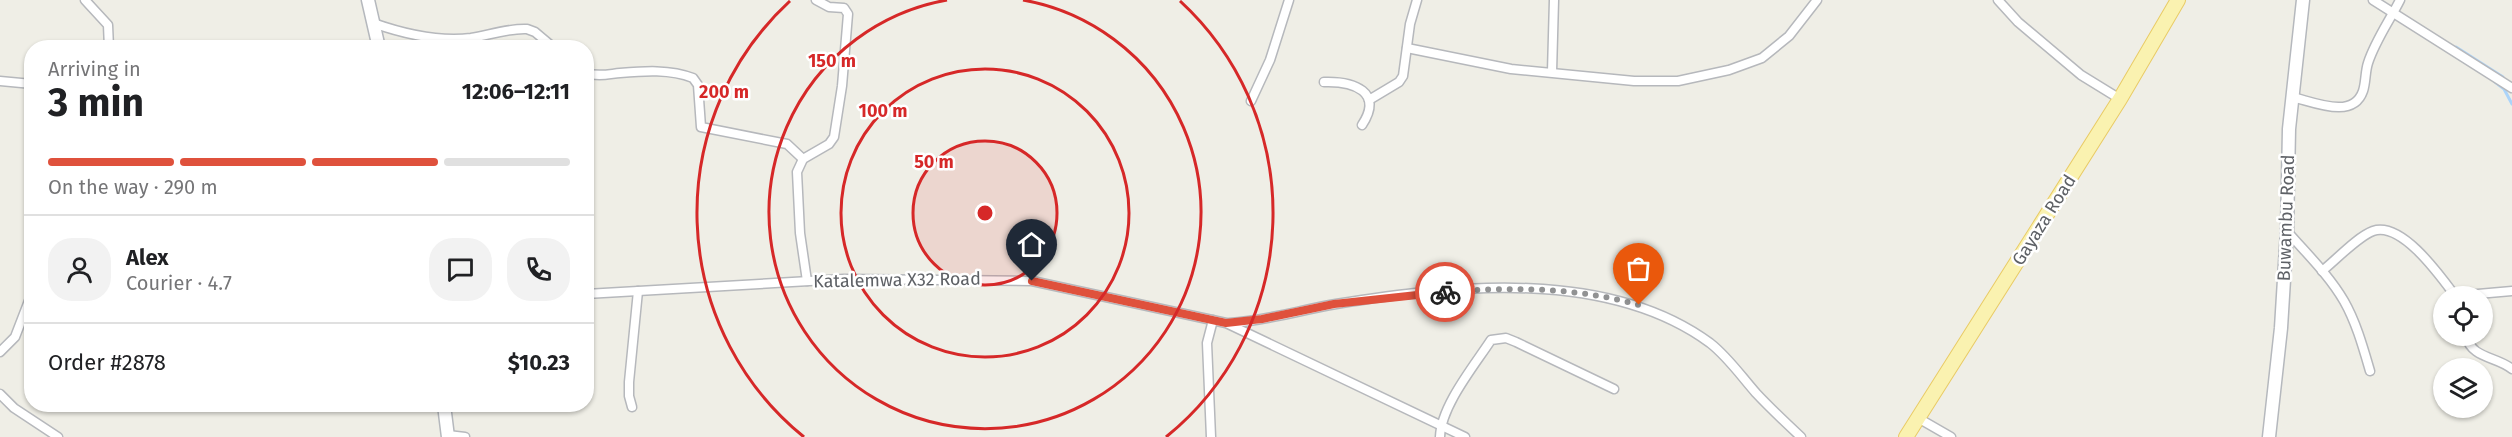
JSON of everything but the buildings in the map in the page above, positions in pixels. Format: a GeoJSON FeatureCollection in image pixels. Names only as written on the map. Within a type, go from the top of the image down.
{"type":"FeatureCollection","features":[{"type":"Feature","properties":{"kind":"main road","name":"Gayaza Road"},"geometry":{"type":"LineString","coordinates":[[1906,437],[2120,99],[2178,0]]}},
{"type":"Feature","properties":{"kind":"street"},"geometry":{"type":"LineString","coordinates":[[85,0],[108,25],[109,40]]}},
{"type":"Feature","properties":{"kind":"street"},"geometry":{"type":"LineString","coordinates":[[368,0],[377,40]]}},
{"type":"Feature","properties":{"kind":"street"},"geometry":{"type":"LineString","coordinates":[[807,281],[797,172],[803,159],[829,144],[834,137],[848,31],[846,10],[822,5],[816,0]]}},
{"type":"Feature","properties":{"kind":"street"},"geometry":{"type":"LineString","coordinates":[[1251,101],[1270,60],[1288,0]]}},
{"type":"Feature","properties":{"kind":"street"},"geometry":{"type":"LineString","coordinates":[[1369,100],[1400,82],[1403,76],[1410,24],[1417,0]]}},
{"type":"Feature","properties":{"kind":"street"},"geometry":{"type":"LineString","coordinates":[[1552,72],[1554,0]]}},
{"type":"Feature","properties":{"kind":"street"},"geometry":{"type":"LineString","coordinates":[[1407,48],[1484,65],[1590,78],[1678,81],[1729,70],[1762,58],[1790,36],[1817,0]]}},
{"type":"Feature","properties":{"kind":"street"},"geometry":{"type":"LineString","coordinates":[[1998,0],[2018,21],[2081,75],[2120,99]]}},
{"type":"Feature","properties":{"kind":"street","name":"Buwambu Road"},"geometry":{"type":"LineString","coordinates":[[2269,437],[2281,328],[2287,231],[2289,129],[2303,0]]}},
{"type":"Feature","properties":{"kind":"street"},"geometry":{"type":"LineString","coordinates":[[2373,0],[2510,87],[2512,96]]}},
{"type":"Feature","properties":{"kind":"street"},"geometry":{"type":"LineString","coordinates":[[2292,97],[2340,108],[2356,102],[2363,91],[2368,62],[2400,0]]}},
{"type":"Feature","properties":{"kind":"street"},"geometry":{"type":"LineString","coordinates":[[373,23],[413,35],[446,39],[527,29],[544,40]]}},
{"type":"Feature","properties":{"kind":"street"},"geometry":{"type":"LineString","coordinates":[[594,74],[669,72],[693,78],[698,85],[701,127],[787,144],[803,159]]}},
{"type":"Feature","properties":{"kind":"street"},"geometry":{"type":"LineString","coordinates":[[0,81],[24,83]]}},
{"type":"Feature","properties":{"kind":"street"},"geometry":{"type":"LineString","coordinates":[[1324,82],[1352,85],[1361,89],[1369,100],[1370,113],[1362,125]]}},
{"type":"Feature","properties":{"kind":"street"},"geometry":{"type":"LineString","coordinates":[[2322,271],[2374,230],[2392,232],[2411,244],[2447,286]]}},
{"type":"Feature","properties":{"kind":"street"},"geometry":{"type":"LineString","coordinates":[[2287,231],[2322,271],[2343,300],[2352,317],[2370,371]]}},
{"type":"Feature","properties":{"kind":"street","name":"Katalemwa X32 Road"},"geometry":{"type":"LineString","coordinates":[[594,294],[855,279],[1032,281],[1226,323],[1465,437]]}},
{"type":"Feature","properties":{"kind":"street"},"geometry":{"type":"LineString","coordinates":[[1226,323],[1257,320],[1334,304],[1392,296],[1469,290],[1516,288],[1611,297],[1664,316],[1710,343],[1801,437]]}},
{"type":"Feature","properties":{"kind":"street"},"geometry":{"type":"LineString","coordinates":[[632,407],[628,396],[638,291]]}},
{"type":"Feature","properties":{"kind":"street"},"geometry":{"type":"LineString","coordinates":[[2493,293],[2512,291]]}},
{"type":"Feature","properties":{"kind":"street"},"geometry":{"type":"LineString","coordinates":[[0,352],[15,337],[24,313]]}},
{"type":"Feature","properties":{"kind":"street"},"geometry":{"type":"LineString","coordinates":[[1211,437],[1207,343],[1213,320]]}},
{"type":"Feature","properties":{"kind":"street"},"geometry":{"type":"LineString","coordinates":[[1440,437],[1440,425],[1464,381],[1491,340],[1497,337],[1516,342],[1614,389]]}},
{"type":"Feature","properties":{"kind":"street"},"geometry":{"type":"LineString","coordinates":[[2470,346],[2476,353],[2501,361],[2512,369]]}},
{"type":"Feature","properties":{"kind":"street"},"geometry":{"type":"LineString","coordinates":[[0,393],[14,408],[58,437]]}},
{"type":"Feature","properties":{"kind":"street"},"geometry":{"type":"LineString","coordinates":[[445,412],[448,436],[465,437]]}},
{"type":"Feature","properties":{"kind":"street"},"geometry":{"type":"LineString","coordinates":[[1918,418],[1951,437]]}},
{"type":"Feature","properties":{"kind":"waterway"},"geometry":{"type":"LineString","coordinates":[[2456,47],[2503,77]]}},
{"type":"Feature","properties":{"kind":"waterway"},"geometry":{"type":"LineString","coordinates":[[2495,82],[2504,89],[2512,104]]}},
{"type":"Feature","properties":{"kind":"way so far"},"geometry":{"type":"LineString","coordinates":[[1445,292],[1516,288],[1611,297],[1639,305]]}},
{"type":"Feature","properties":{"kind":"route"},"geometry":{"type":"LineString","coordinates":[[1032,281],[1226,323],[1247,322],[1334,304],[1445,292]]}}]}
